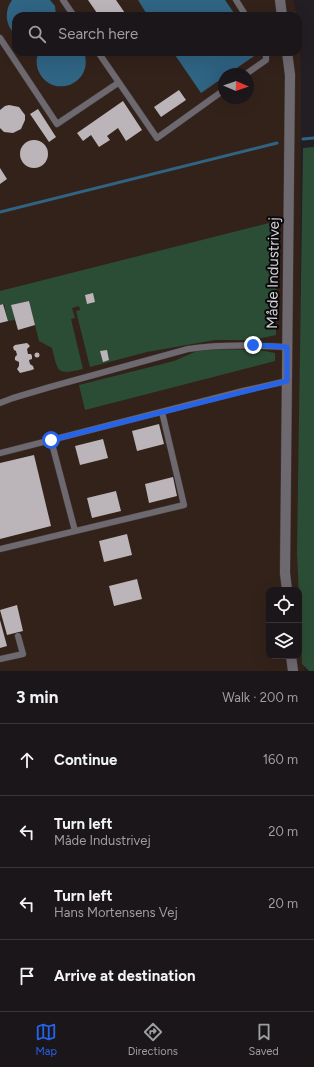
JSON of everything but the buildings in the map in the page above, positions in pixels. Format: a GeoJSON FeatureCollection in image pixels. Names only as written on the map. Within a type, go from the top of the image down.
{"type":"FeatureCollection","features":[{"type":"Feature","properties":{"kind":"street"},"geometry":{"type":"LineString","coordinates":[[280,0],[282,12]]}},
{"type":"Feature","properties":{"kind":"street","name":"Måde Industrivej"},"geometry":{"type":"LineString","coordinates":[[286,587],[290,75],[288,56]]}},
{"type":"Feature","properties":{"kind":"street"},"geometry":{"type":"LineString","coordinates":[[291,659],[293,671]]}},
{"type":"Feature","properties":{"kind":"lane"},"geometry":{"type":"LineString","coordinates":[[63,0],[71,12]]}},
{"type":"Feature","properties":{"kind":"lane"},"geometry":{"type":"LineString","coordinates":[[236,0],[244,12]]}},
{"type":"Feature","properties":{"kind":"lane"},"geometry":{"type":"LineString","coordinates":[[0,38],[57,124],[118,83]]}},
{"type":"Feature","properties":{"kind":"lane"},"geometry":{"type":"LineString","coordinates":[[101,56],[157,138],[218,94]]}},
{"type":"Feature","properties":{"kind":"lane"},"geometry":{"type":"LineString","coordinates":[[254,68],[266,60],[266,56]]}},
{"type":"Feature","properties":{"kind":"lane"},"geometry":{"type":"LineString","coordinates":[[0,403],[79,379],[188,349],[210,346],[241,345],[287,347]]}},
{"type":"Feature","properties":{"kind":"lane"},"geometry":{"type":"LineString","coordinates":[[0,453],[287,381]]}},
{"type":"Feature","properties":{"kind":"lane"},"geometry":{"type":"LineString","coordinates":[[0,549],[184,505],[162,412]]}},
{"type":"Feature","properties":{"kind":"lane"},"geometry":{"type":"LineString","coordinates":[[51,440],[75,531]]}},
{"type":"Feature","properties":{"kind":"lane"},"geometry":{"type":"LineString","coordinates":[[0,659],[23,654],[18,636]]}},
{"type":"Feature","properties":{"kind":"shaded area"},"geometry":{"type":"Polygon","coordinates":[[[0,0],[293,0],[296,12],[12,12],[12,56],[300,56],[300,587],[266,587],[266,659],[302,660],[305,671],[0,671],[0,0]]]}},
{"type":"Feature","properties":{"kind":"green space"},"geometry":{"type":"Polygon","coordinates":[[[314,147],[314,671],[309,671],[302,664],[302,587],[299,587],[297,553],[303,148],[314,147]]]}},
{"type":"Feature","properties":{"kind":"green space"},"geometry":{"type":"Polygon","coordinates":[[[277,221],[276,335],[253,340],[215,340],[147,352],[90,367],[76,311],[80,310],[79,306],[72,308],[75,318],[71,319],[83,369],[63,372],[56,363],[52,348],[39,341],[29,301],[12,306],[15,320],[8,321],[4,304],[0,305],[0,291],[277,221]]]}},
{"type":"Feature","properties":{"kind":"green space"},"geometry":{"type":"Polygon","coordinates":[[[213,349],[259,350],[275,353],[275,361],[85,410],[79,385],[174,361],[197,351],[213,349]]]}},
{"type":"Feature","properties":{"kind":"water"},"geometry":{"type":"Polygon","coordinates":[[[12,0],[50,0],[55,6],[56,12],[12,12],[12,31],[7,18],[9,4],[12,0]]]}},
{"type":"Feature","properties":{"kind":"water"},"geometry":{"type":"Polygon","coordinates":[[[138,0],[225,0],[233,12],[146,12],[138,0]]]}},
{"type":"Feature","properties":{"kind":"water"},"geometry":{"type":"Polygon","coordinates":[[[37,56],[85,56],[86,63],[83,73],[78,80],[70,85],[61,86],[52,85],[44,79],[38,70],[37,56]]]}},
{"type":"Feature","properties":{"kind":"water"},"geometry":{"type":"Polygon","coordinates":[[[176,56],[254,56],[237,68],[218,68],[218,81],[201,93],[176,56]]]}},
{"type":"Feature","properties":{"kind":"waterway"},"geometry":{"type":"LineString","coordinates":[[303,139],[314,138]]}},
{"type":"Feature","properties":{"kind":"waterway"},"geometry":{"type":"LineString","coordinates":[[0,212],[277,143]]}},
{"type":"Feature","properties":{"kind":"route"},"geometry":{"type":"LineString","coordinates":[[51,440],[287,381],[287,347],[253,345]]}}]}
